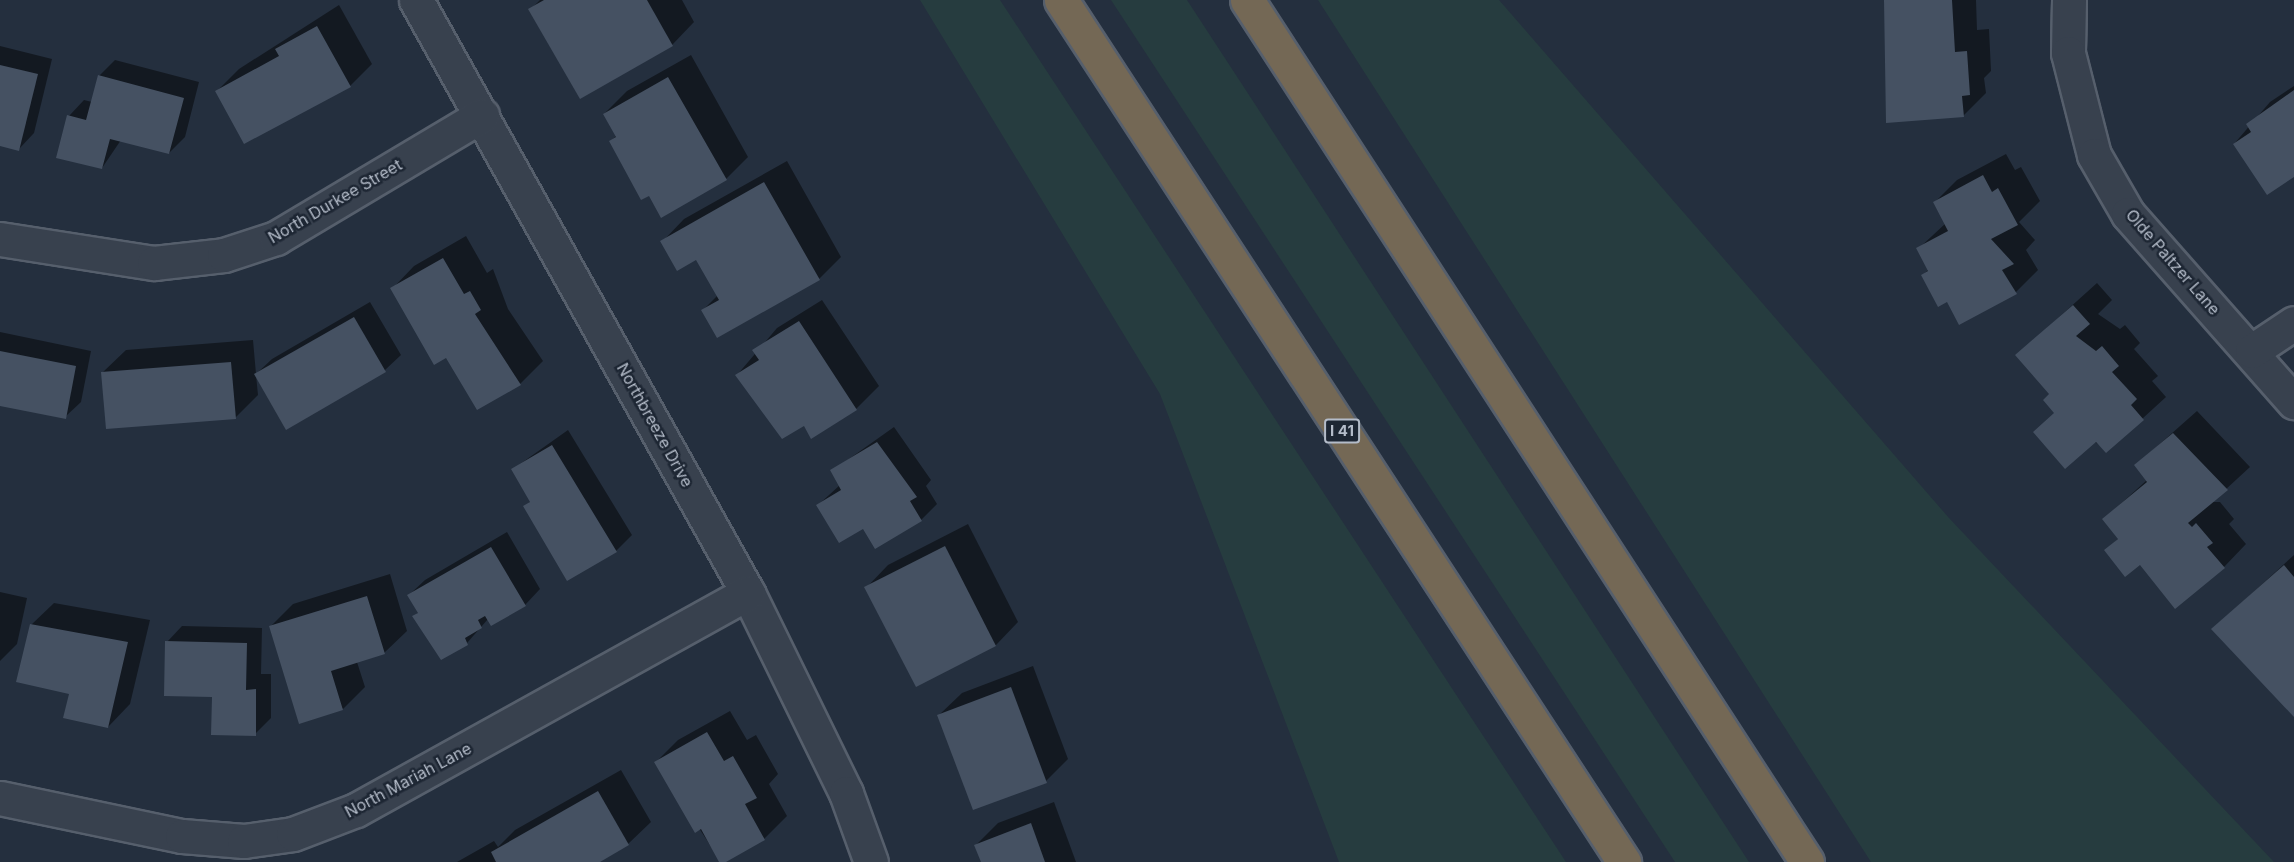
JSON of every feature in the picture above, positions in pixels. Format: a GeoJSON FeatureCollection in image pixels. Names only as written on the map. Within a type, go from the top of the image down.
{"type":"FeatureCollection","features":[{"type":"Feature","properties":{"kind":"highway","name":"I 41"},"geometry":{"type":"LineString","coordinates":[[1061,0],[1624,862]]}},
{"type":"Feature","properties":{"kind":"highway"},"geometry":{"type":"LineString","coordinates":[[1247,0],[1807,862]]}},
{"type":"Feature","properties":{"kind":"street","name":"Northbreeze Drive"},"geometry":{"type":"LineString","coordinates":[[416,0],[748,592],[846,793],[871,862]]}},
{"type":"Feature","properties":{"kind":"street","name":"Olde Paltzer Lane"},"geometry":{"type":"LineString","coordinates":[[2069,0],[2068,53],[2094,155],[2128,214],[2252,351],[2294,402]]}},
{"type":"Feature","properties":{"kind":"street","name":"North Durkee Street"},"geometry":{"type":"LineString","coordinates":[[0,239],[154,263],[224,255],[285,232],[482,115]]}},
{"type":"Feature","properties":{"kind":"street"},"geometry":{"type":"LineString","coordinates":[[2252,351],[2294,323]]}},
{"type":"Feature","properties":{"kind":"street","name":"North Mariah Lane"},"geometry":{"type":"LineString","coordinates":[[0,798],[182,836],[244,841],[293,834],[356,810],[748,592]]}},
{"type":"Feature","properties":{"kind":"green space"},"geometry":{"type":"Polygon","coordinates":[[[920,0],[1000,0],[1566,862],[1339,862],[1160,394],[920,0]]]}},
{"type":"Feature","properties":{"kind":"green space"},"geometry":{"type":"Polygon","coordinates":[[[1111,0],[1187,0],[1749,862],[1675,862],[1111,0]]]}},
{"type":"Feature","properties":{"kind":"green space"},"geometry":{"type":"Polygon","coordinates":[[[1318,0],[1499,0],[1949,518],[2274,862],[1871,862],[1318,0]]]}},
{"type":"Feature","properties":{"kind":"building"},"geometry":{"type":"Polygon","coordinates":[[[544,0],[647,0],[673,46],[580,99],[528,9],[544,0]]]}},
{"type":"Feature","properties":{"kind":"building"},"geometry":{"type":"Polygon","coordinates":[[[1884,0],[1952,0],[1955,52],[1967,51],[1970,95],[1962,96],[1964,117],[1886,123],[1884,0]]]}},
{"type":"Feature","properties":{"kind":"building"},"geometry":{"type":"Polygon","coordinates":[[[317,26],[351,87],[244,144],[215,91],[279,56],[275,49],[317,26]]]}},
{"type":"Feature","properties":{"kind":"building"},"geometry":{"type":"Polygon","coordinates":[[[0,65],[38,74],[19,151],[0,146],[0,65]]]}},
{"type":"Feature","properties":{"kind":"building"},"geometry":{"type":"Polygon","coordinates":[[[98,75],[184,98],[169,154],[110,139],[102,169],[56,158],[67,115],[86,120],[98,75]]]}},
{"type":"Feature","properties":{"kind":"building"},"geometry":{"type":"Polygon","coordinates":[[[668,77],[727,180],[661,218],[649,196],[641,200],[609,141],[616,137],[603,114],[668,77]]]}},
{"type":"Feature","properties":{"kind":"building"},"geometry":{"type":"Polygon","coordinates":[[[2294,90],[2294,177],[2267,195],[2233,144],[2251,132],[2246,124],[2294,90]]]}},
{"type":"Feature","properties":{"kind":"building"},"geometry":{"type":"Polygon","coordinates":[[[1983,175],[1992,192],[1998,188],[2018,225],[1991,239],[2014,264],[2002,270],[2017,294],[1959,325],[1947,302],[1938,307],[1921,275],[1928,271],[1916,248],[1948,231],[1933,202],[1983,175]]]}},
{"type":"Feature","properties":{"kind":"building"},"geometry":{"type":"Polygon","coordinates":[[[764,182],[820,280],[717,338],[701,310],[719,300],[696,260],[677,271],[660,241],[764,182]]]}},
{"type":"Feature","properties":{"kind":"building"},"geometry":{"type":"Polygon","coordinates":[[[443,258],[464,294],[470,291],[481,310],[475,314],[521,385],[477,410],[446,358],[434,365],[390,288],[443,258]]]}},
{"type":"Feature","properties":{"kind":"building"},"geometry":{"type":"Polygon","coordinates":[[[2073,305],[2090,324],[2076,336],[2096,351],[2102,346],[2119,366],[2112,372],[2137,399],[2131,405],[2144,420],[2106,453],[2096,442],[2065,469],[2033,432],[2054,413],[2043,400],[2049,394],[2015,355],[2073,305]]]}},
{"type":"Feature","properties":{"kind":"building"},"geometry":{"type":"Polygon","coordinates":[[[354,317],[386,372],[286,430],[254,374],[354,317]]]}},
{"type":"Feature","properties":{"kind":"building"},"geometry":{"type":"Polygon","coordinates":[[[799,321],[857,410],[811,439],[804,426],[782,439],[735,375],[759,360],[752,350],[799,321]]]}},
{"type":"Feature","properties":{"kind":"building"},"geometry":{"type":"Polygon","coordinates":[[[0,351],[76,366],[66,419],[0,406],[0,351]]]}},
{"type":"Feature","properties":{"kind":"building"},"geometry":{"type":"Polygon","coordinates":[[[231,362],[236,419],[106,429],[101,372],[231,362]]]}},
{"type":"Feature","properties":{"kind":"building"},"geometry":{"type":"Polygon","coordinates":[[[2173,433],[2228,490],[2188,523],[2192,527],[2196,523],[2213,543],[2207,547],[2225,568],[2175,609],[2140,565],[2125,577],[2104,550],[2118,539],[2102,519],[2147,482],[2134,465],[2173,433]]]}},
{"type":"Feature","properties":{"kind":"building"},"geometry":{"type":"Polygon","coordinates":[[[877,442],[917,497],[910,501],[922,521],[875,549],[863,529],[839,543],[816,505],[841,490],[830,470],[877,442]]]}},
{"type":"Feature","properties":{"kind":"building"},"geometry":{"type":"Polygon","coordinates":[[[552,445],[617,552],[567,581],[523,506],[530,502],[511,469],[552,445]]]}},
{"type":"Feature","properties":{"kind":"building"},"geometry":{"type":"Polygon","coordinates":[[[945,546],[996,646],[916,687],[864,587],[945,546]]]}},
{"type":"Feature","properties":{"kind":"building"},"geometry":{"type":"Polygon","coordinates":[[[491,547],[526,606],[491,626],[485,616],[478,620],[482,628],[465,638],[468,645],[441,660],[412,616],[418,613],[407,595],[491,547]]]}},
{"type":"Feature","properties":{"kind":"building"},"geometry":{"type":"Polygon","coordinates":[[[2284,565],[2294,577],[2294,717],[2211,629],[2284,565]]]}},
{"type":"Feature","properties":{"kind":"building"},"geometry":{"type":"Polygon","coordinates":[[[367,596],[385,654],[331,671],[343,710],[299,724],[269,626],[367,596]]]}},
{"type":"Feature","properties":{"kind":"building"},"geometry":{"type":"Polygon","coordinates":[[[30,624],[128,642],[108,728],[63,718],[69,694],[16,682],[30,624]]]}},
{"type":"Feature","properties":{"kind":"building"},"geometry":{"type":"Polygon","coordinates":[[[165,641],[247,643],[246,690],[256,689],[256,736],[211,735],[212,697],[164,696],[165,641]]]}},
{"type":"Feature","properties":{"kind":"building"},"geometry":{"type":"Polygon","coordinates":[[[1011,687],[1047,783],[973,810],[937,715],[1011,687]]]}},
{"type":"Feature","properties":{"kind":"building"},"geometry":{"type":"Polygon","coordinates":[[[707,732],[724,761],[733,756],[757,798],[745,804],[765,840],[726,862],[719,862],[701,829],[695,833],[654,762],[707,732]]]}},
{"type":"Feature","properties":{"kind":"building"},"geometry":{"type":"Polygon","coordinates":[[[598,791],[629,845],[600,862],[496,862],[491,852],[598,791]]]}},
{"type":"Feature","properties":{"kind":"building"},"geometry":{"type":"Polygon","coordinates":[[[1031,823],[1045,862],[981,862],[974,845],[1031,823]]]}}]}
